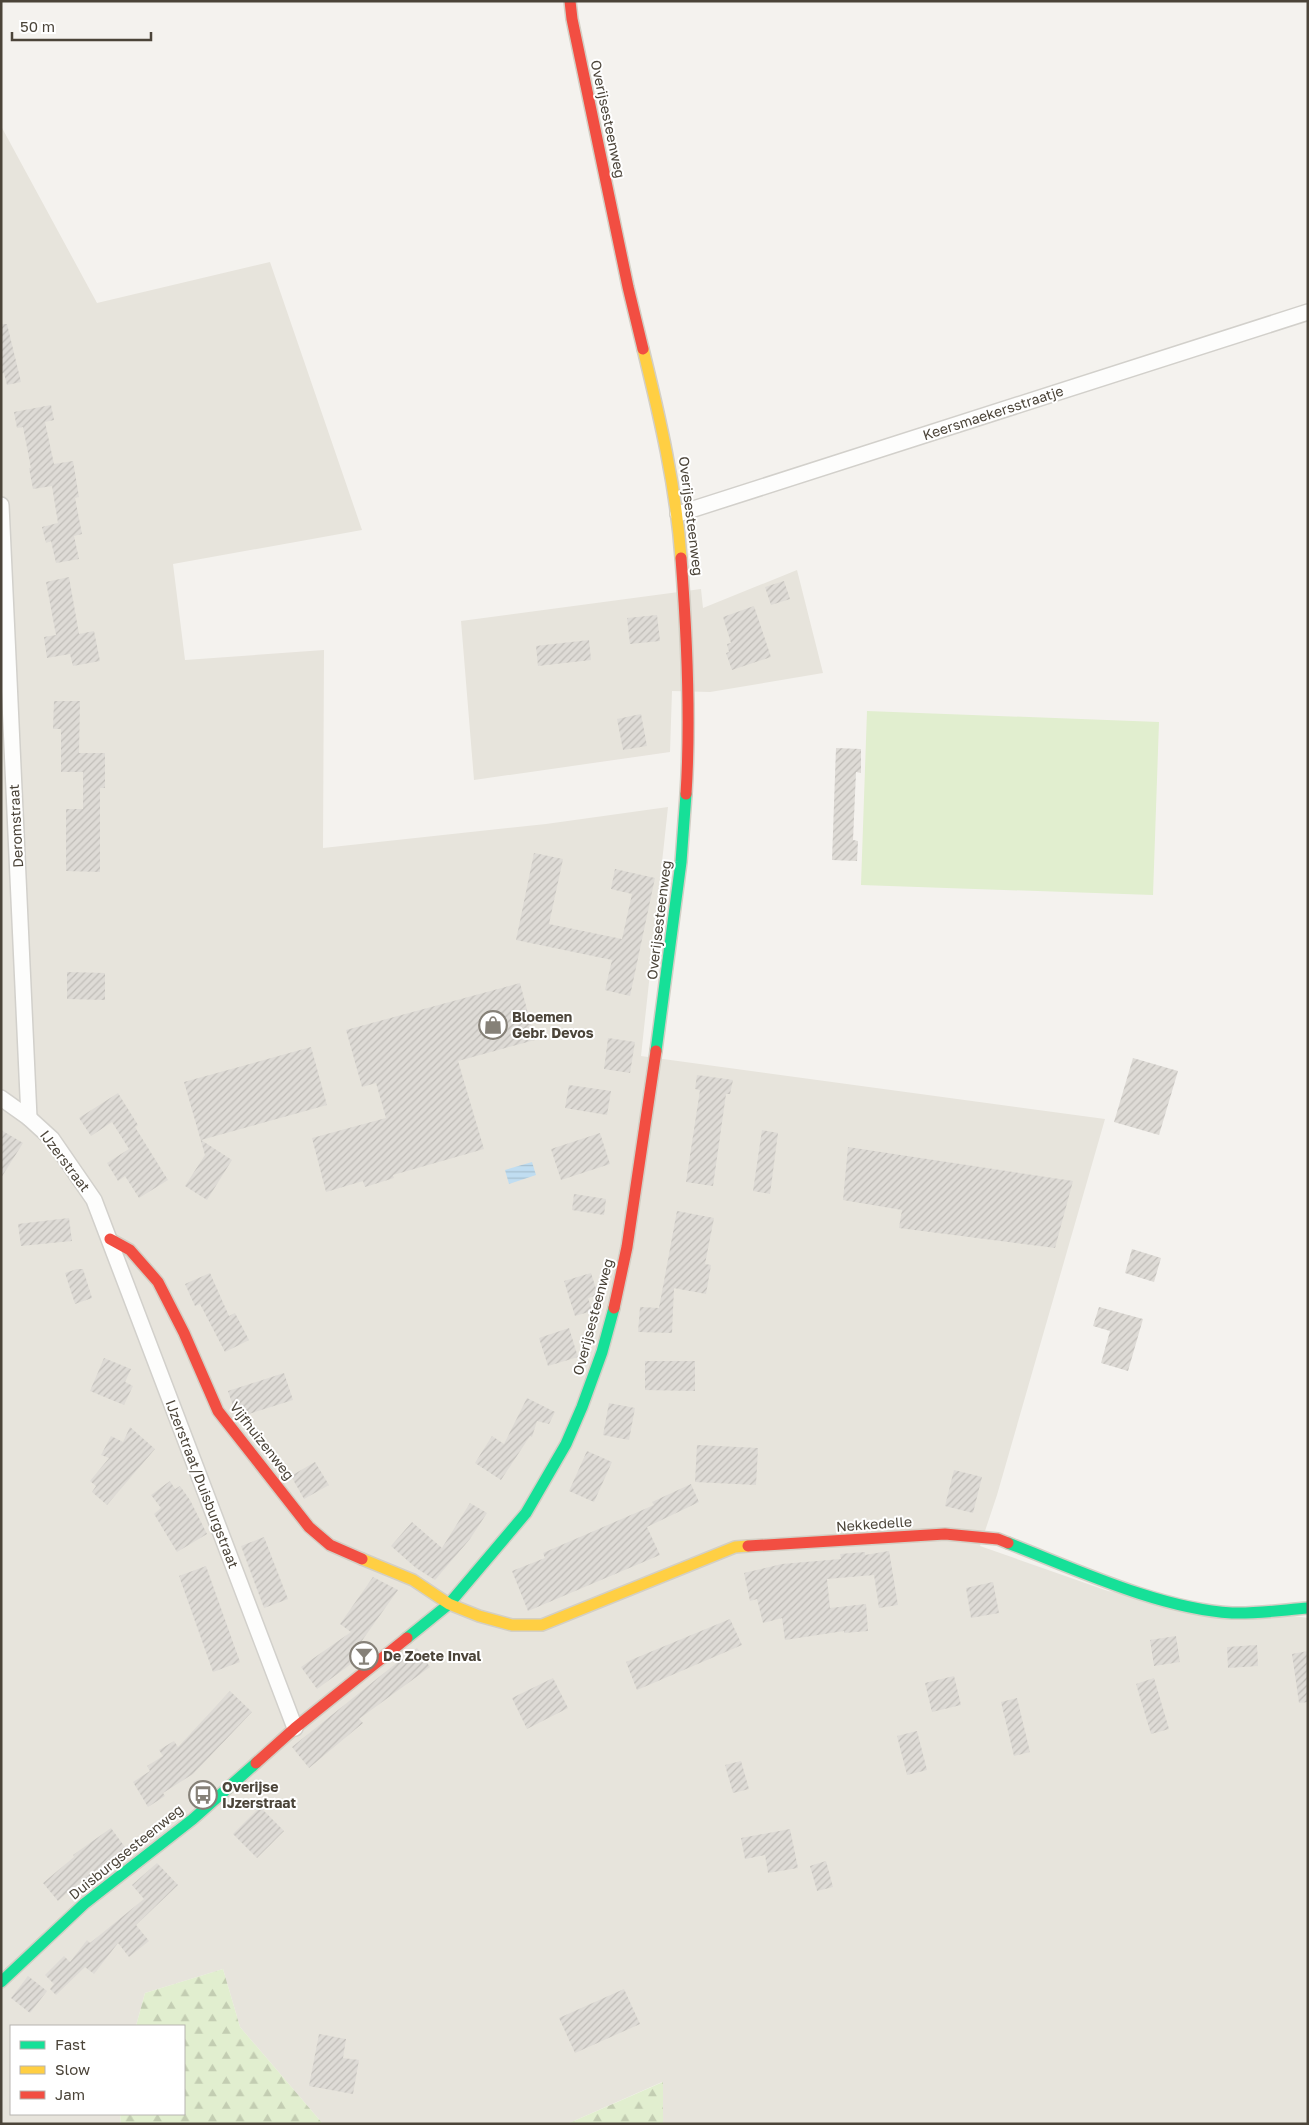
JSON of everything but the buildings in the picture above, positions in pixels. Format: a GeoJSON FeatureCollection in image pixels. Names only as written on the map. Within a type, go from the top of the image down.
{"type":"FeatureCollection","features":[{"type":"Feature","properties":{"kind":"street","name":"Overijsesteenweg"},"geometry":{"type":"LineString","coordinates":[[295,1728],[449,1604],[526,1513],[566,1444],[582,1407],[602,1352],[616,1299],[626,1247],[663,1005],[686,813],[688,760],[686,623],[678,514],[664,433],[626,278],[572,19],[570,1]]}},
{"type":"Feature","properties":{"kind":"street","name":"Keersmaekersstraatje"},"geometry":{"type":"LineString","coordinates":[[678,514],[1308,312]]}},
{"type":"Feature","properties":{"kind":"street","name":"Deromstraat"},"geometry":{"type":"LineString","coordinates":[[1,505],[29,1118]]}},
{"type":"Feature","properties":{"kind":"street","name":"IJzerstraat"},"geometry":{"type":"LineString","coordinates":[[1,1098],[29,1118],[52,1139],[94,1200],[110,1239]]}},
{"type":"Feature","properties":{"kind":"street","name":"Vijfhuizenweg"},"geometry":{"type":"LineString","coordinates":[[110,1239],[130,1250],[158,1282],[184,1332],[218,1411],[309,1527],[330,1545],[413,1580],[449,1604]]}},
{"type":"Feature","properties":{"kind":"street","name":"IJzerstraat/Duisburgstraat"},"geometry":{"type":"LineString","coordinates":[[110,1239],[295,1728]]}},
{"type":"Feature","properties":{"kind":"street","name":"Nekkedelle"},"geometry":{"type":"LineString","coordinates":[[449,1604],[479,1616],[512,1625],[542,1625],[735,1547],[945,1534],[998,1539],[1122,1587],[1192,1608],[1233,1613],[1308,1608]]}},
{"type":"Feature","properties":{"kind":"street","name":"Duisburgsesteenweg"},"geometry":{"type":"LineString","coordinates":[[1,1982],[84,1904],[193,1819],[295,1728]]}},
{"type":"Feature","properties":{"kind":"shaded area"},"geometry":{"type":"Polygon","coordinates":[[[1,126],[97,303],[270,262],[362,530],[173,564],[185,660],[324,650],[323,848],[546,824],[668,807],[641,1056],[1105,1119],[997,1495],[980,1546],[1108,1591],[1308,1618],[1308,2124],[663,2124],[662,2082],[567,2124],[323,2124],[240,2027],[223,1969],[145,1993],[136,2025],[10,2025],[10,2115],[120,2115],[121,2124],[1,2124],[1,126]]]}},
{"type":"Feature","properties":{"kind":"shaded area"},"geometry":{"type":"Polygon","coordinates":[[[797,570],[823,673],[710,692],[672,691],[670,752],[474,780],[461,621],[701,589],[703,608],[797,570]]]}},
{"type":"Feature","properties":{"kind":"green space"},"geometry":{"type":"Polygon","coordinates":[[[867,711],[1159,722],[1153,895],[861,885],[867,711]]]}},
{"type":"Feature","properties":{"kind":"green space"},"geometry":{"type":"Polygon","coordinates":[[[223,1969],[240,2027],[323,2124],[121,2124],[120,2115],[185,2115],[185,2025],[136,2025],[145,1993],[223,1969]]]}},
{"type":"Feature","properties":{"kind":"green space"},"geometry":{"type":"Polygon","coordinates":[[[663,2082],[663,2124],[567,2124],[663,2082]]]}},
{"type":"Feature","properties":{"kind":"water"},"geometry":{"type":"Polygon","coordinates":[[[532,1162],[536,1175],[509,1184],[505,1170],[532,1162]]]}},
{"type":"Feature","properties":{"kind":"traffic: fast"},"geometry":{"type":"LineString","coordinates":[[656,1051],[681,862],[686,794]]}},
{"type":"Feature","properties":{"kind":"traffic: fast"},"geometry":{"type":"LineString","coordinates":[[407,1638],[449,1604],[526,1513],[566,1444],[582,1407],[602,1352],[614,1308]]}},
{"type":"Feature","properties":{"kind":"traffic: fast"},"geometry":{"type":"LineString","coordinates":[[1008,1543],[1089,1576],[1176,1604],[1232,1613],[1308,1608]]}},
{"type":"Feature","properties":{"kind":"traffic: fast"},"geometry":{"type":"LineString","coordinates":[[1,1982],[84,1904],[193,1819],[256,1763]]}},
{"type":"Feature","properties":{"kind":"traffic: slow"},"geometry":{"type":"LineString","coordinates":[[643,349],[671,479],[681,558]]}},
{"type":"Feature","properties":{"kind":"traffic: slow"},"geometry":{"type":"LineString","coordinates":[[362,1559],[413,1580],[449,1604],[479,1616],[512,1625],[542,1625],[735,1547],[748,1546]]}},
{"type":"Feature","properties":{"kind":"traffic: jam"},"geometry":{"type":"LineString","coordinates":[[570,1],[572,19],[628,287],[643,349]]}},
{"type":"Feature","properties":{"kind":"traffic: jam"},"geometry":{"type":"LineString","coordinates":[[681,558],[688,676],[686,794]]}},
{"type":"Feature","properties":{"kind":"traffic: jam"},"geometry":{"type":"LineString","coordinates":[[614,1308],[627,1247],[656,1051]]}},
{"type":"Feature","properties":{"kind":"traffic: jam"},"geometry":{"type":"LineString","coordinates":[[110,1239],[130,1250],[158,1282],[184,1333],[218,1411],[309,1527],[330,1545],[362,1559]]}},
{"type":"Feature","properties":{"kind":"traffic: jam"},"geometry":{"type":"LineString","coordinates":[[748,1546],[945,1534],[998,1539],[1008,1543]]}},
{"type":"Feature","properties":{"kind":"traffic: jam"},"geometry":{"type":"LineString","coordinates":[[256,1763],[295,1728],[407,1638]]}},
{"type":"Feature","properties":{"kind":"place","name":"Bloemen Gebr. Devos"},"geometry":{"type":"Point","coordinates":[493,1025]}},
{"type":"Feature","properties":{"kind":"place","name":"De Zoete Inval"},"geometry":{"type":"Point","coordinates":[364,1656]}},
{"type":"Feature","properties":{"kind":"place","name":"Overijse IJzerstraat"},"geometry":{"type":"Point","coordinates":[203,1795]}}]}
